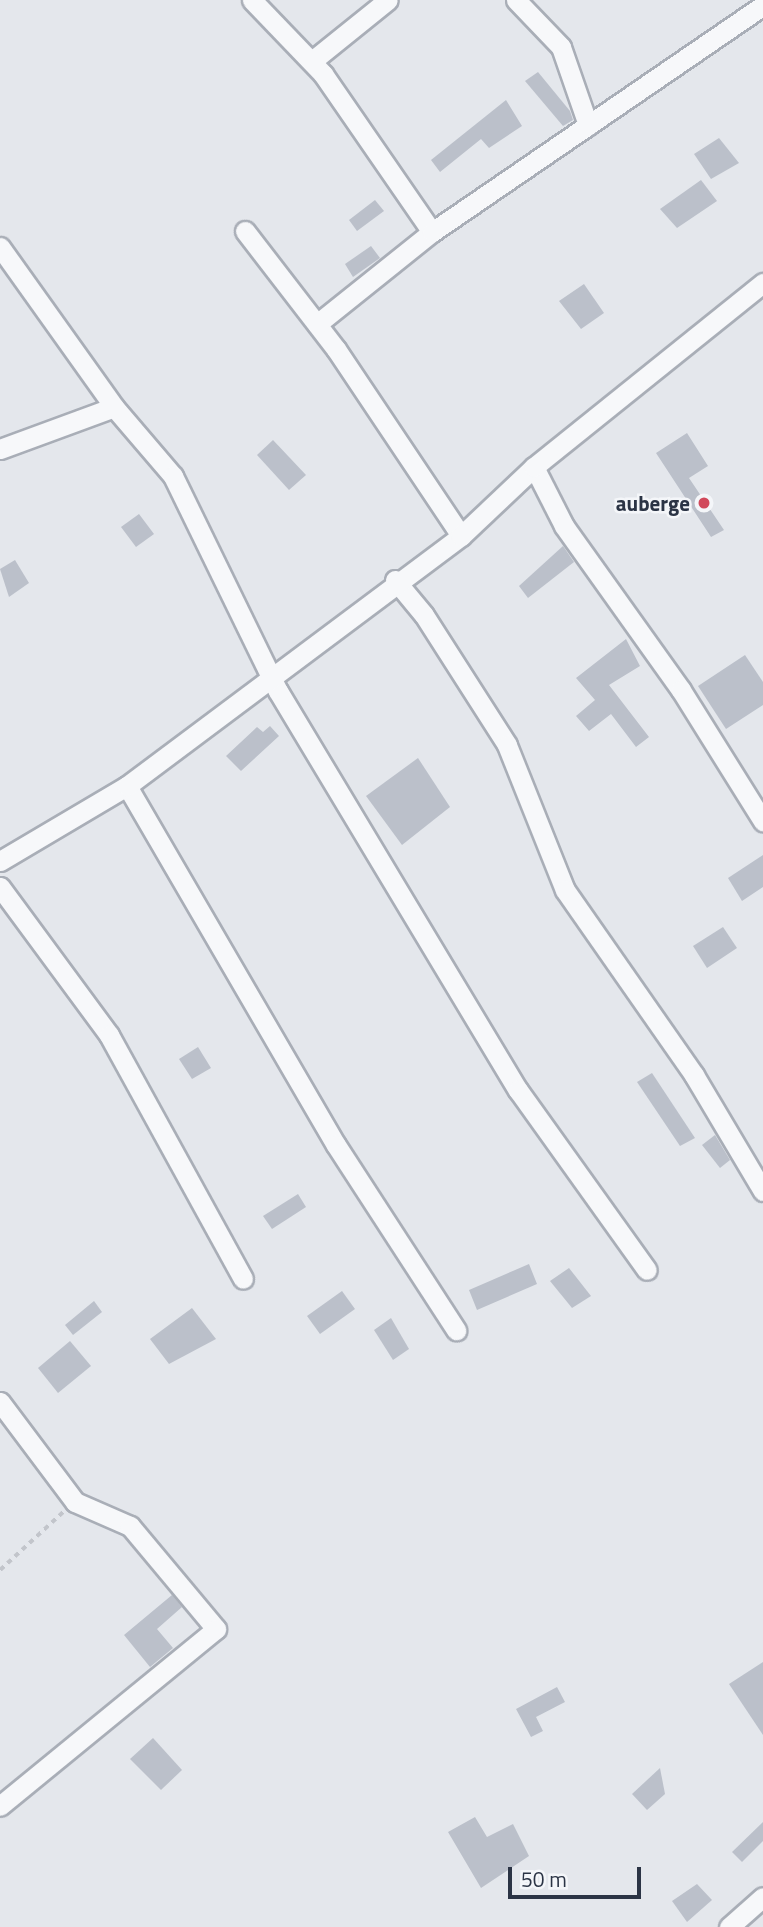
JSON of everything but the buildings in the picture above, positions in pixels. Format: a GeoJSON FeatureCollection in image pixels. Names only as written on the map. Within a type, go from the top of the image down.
{"type":"FeatureCollection","features":[{"type":"Feature","properties":{"kind":"street"},"geometry":{"type":"LineString","coordinates":[[252,0],[312,61],[432,232]]}},
{"type":"Feature","properties":{"kind":"street"},"geometry":{"type":"LineString","coordinates":[[312,61],[388,0]]}},
{"type":"Feature","properties":{"kind":"street"},"geometry":{"type":"LineString","coordinates":[[516,0],[561,47],[588,125]]}},
{"type":"Feature","properties":{"kind":"street"},"geometry":{"type":"LineString","coordinates":[[317,324],[432,232],[763,5]]}},
{"type":"Feature","properties":{"kind":"street"},"geometry":{"type":"LineString","coordinates":[[246,231],[317,324],[461,536]]}},
{"type":"Feature","properties":{"kind":"street"},"geometry":{"type":"LineString","coordinates":[[0,247],[114,407],[173,476],[271,672],[518,1090],[647,1270]]}},
{"type":"Feature","properties":{"kind":"street"},"geometry":{"type":"LineString","coordinates":[[0,861],[127,786],[271,672],[395,580],[461,536],[534,467],[763,283]]}},
{"type":"Feature","properties":{"kind":"street"},"geometry":{"type":"LineString","coordinates":[[0,449],[114,407]]}},
{"type":"Feature","properties":{"kind":"street"},"geometry":{"type":"LineString","coordinates":[[534,467],[564,526],[681,690],[763,821]]}},
{"type":"Feature","properties":{"kind":"street"},"geometry":{"type":"LineString","coordinates":[[395,580],[424,615],[507,745],[565,890],[694,1075],[763,1191]]}},
{"type":"Feature","properties":{"kind":"street"},"geometry":{"type":"LineString","coordinates":[[127,786],[336,1145],[456,1330]]}},
{"type":"Feature","properties":{"kind":"street"},"geometry":{"type":"LineString","coordinates":[[0,887],[109,1035],[243,1279]]}},
{"type":"Feature","properties":{"kind":"street"},"geometry":{"type":"LineString","coordinates":[[0,1402],[75,1502],[130,1526],[216,1629],[0,1806]]}},
{"type":"Feature","properties":{"kind":"street"},"geometry":{"type":"LineString","coordinates":[[729,1927],[763,1897]]}},
{"type":"Feature","properties":{"kind":"path"},"geometry":{"type":"LineString","coordinates":[[0,1570],[75,1502]]}},
{"type":"Feature","properties":{"kind":"place","name":"auberge"},"geometry":{"type":"Point","coordinates":[704,503]}}]}
